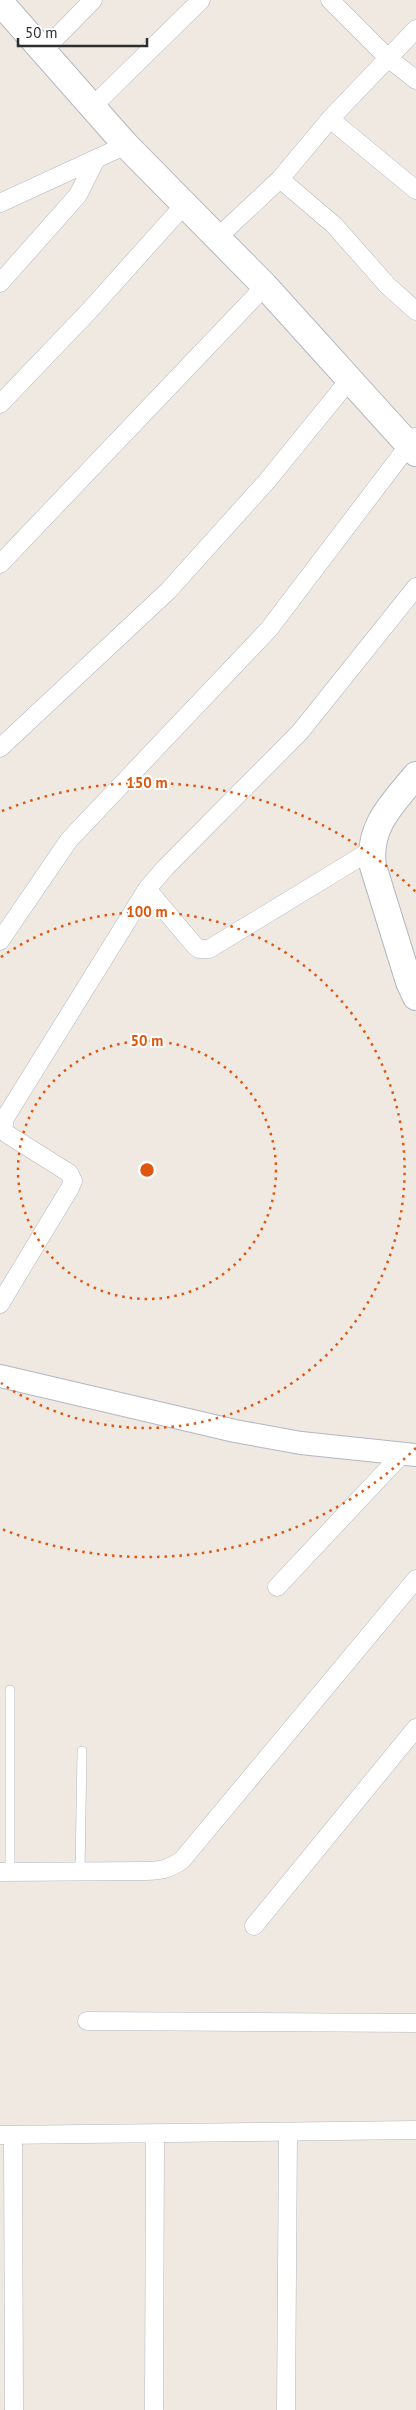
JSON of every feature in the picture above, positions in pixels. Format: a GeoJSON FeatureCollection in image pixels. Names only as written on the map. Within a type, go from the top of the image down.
{"type":"FeatureCollection","features":[{"type":"Feature","properties":{"kind":"main road"},"geometry":{"type":"LineString","coordinates":[[0,2],[126,145],[265,286],[350,379],[414,444]]}},
{"type":"Feature","properties":{"kind":"main road"},"geometry":{"type":"LineString","coordinates":[[414,985],[373,866],[370,850],[375,832],[384,814],[416,775]]}},
{"type":"Feature","properties":{"kind":"street"},"geometry":{"type":"LineString","coordinates":[[43,51],[93,0]]}},
{"type":"Feature","properties":{"kind":"street"},"geometry":{"type":"LineString","coordinates":[[92,107],[201,0]]}},
{"type":"Feature","properties":{"kind":"street"},"geometry":{"type":"LineString","coordinates":[[330,0],[388,58],[416,80]]}},
{"type":"Feature","properties":{"kind":"street"},"geometry":{"type":"LineString","coordinates":[[218,238],[280,179],[330,119],[416,29]]}},
{"type":"Feature","properties":{"kind":"street"},"geometry":{"type":"LineString","coordinates":[[330,119],[416,190]]}},
{"type":"Feature","properties":{"kind":"street"},"geometry":{"type":"LineString","coordinates":[[0,203],[126,145]]}},
{"type":"Feature","properties":{"kind":"street"},"geometry":{"type":"LineString","coordinates":[[0,283],[78,194],[96,159]]}},
{"type":"Feature","properties":{"kind":"street"},"geometry":{"type":"LineString","coordinates":[[280,179],[334,225],[388,286],[416,311]]}},
{"type":"Feature","properties":{"kind":"street"},"geometry":{"type":"LineString","coordinates":[[0,404],[90,310],[185,204]]}},
{"type":"Feature","properties":{"kind":"street"},"geometry":{"type":"LineString","coordinates":[[0,564],[265,286]]}},
{"type":"Feature","properties":{"kind":"street"},"geometry":{"type":"LineString","coordinates":[[0,748],[168,591],[267,481],[350,379]]}},
{"type":"Feature","properties":{"kind":"street"},"geometry":{"type":"LineString","coordinates":[[0,942],[69,840],[269,629],[414,444]]}},
{"type":"Feature","properties":{"kind":"street"},"geometry":{"type":"LineString","coordinates":[[0,1304],[73,1181],[69,1172],[7,1134],[3,1130],[3,1124],[147,889],[166,867],[300,732],[416,587]]}},
{"type":"Feature","properties":{"kind":"street"},"geometry":{"type":"LineString","coordinates":[[147,889],[195,946],[199,949],[209,949],[370,850]]}},
{"type":"Feature","properties":{"kind":"street"},"geometry":{"type":"LineString","coordinates":[[0,1376],[235,1431],[301,1443],[409,1455]]}},
{"type":"Feature","properties":{"kind":"street"},"geometry":{"type":"LineString","coordinates":[[277,1587],[409,1455]]}},
{"type":"Feature","properties":{"kind":"street"},"geometry":{"type":"LineString","coordinates":[[5,1872],[162,1870],[182,1860],[416,1579]]}},
{"type":"Feature","properties":{"kind":"street"},"geometry":{"type":"LineString","coordinates":[[254,1926],[416,1728]]}},
{"type":"Feature","properties":{"kind":"street"},"geometry":{"type":"LineString","coordinates":[[87,2021],[416,2023]]}},
{"type":"Feature","properties":{"kind":"street"},"geometry":{"type":"LineString","coordinates":[[14,2410],[6,2135],[416,2130]]}},
{"type":"Feature","properties":{"kind":"street"},"geometry":{"type":"LineString","coordinates":[[286,2410],[288,2132]]}},
{"type":"Feature","properties":{"kind":"street"},"geometry":{"type":"LineString","coordinates":[[154,2410],[155,2133]]}},
{"type":"Feature","properties":{"kind":"lane"},"geometry":{"type":"LineString","coordinates":[[5,1872],[10,1690]]}},
{"type":"Feature","properties":{"kind":"lane"},"geometry":{"type":"LineString","coordinates":[[80,1872],[82,1752]]}}]}
